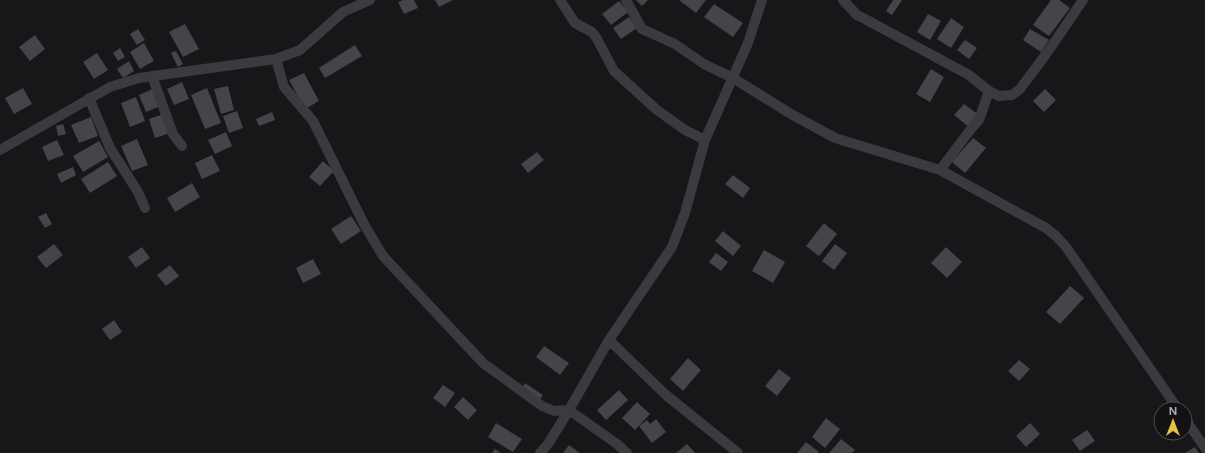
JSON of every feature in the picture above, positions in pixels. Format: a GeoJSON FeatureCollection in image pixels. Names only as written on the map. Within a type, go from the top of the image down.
{"type":"FeatureCollection","features":[{"type":"Feature","properties":{"kind":"street"},"geometry":{"type":"LineString","coordinates":[[0,150],[110,87],[139,78],[276,59],[300,50],[343,12],[370,0]]}},
{"type":"Feature","properties":{"kind":"street"},"geometry":{"type":"LineString","coordinates":[[560,0],[575,23],[592,32],[614,71],[657,110],[685,130],[705,140]]}},
{"type":"Feature","properties":{"kind":"street"},"geometry":{"type":"LineString","coordinates":[[626,0],[642,30],[675,44],[692,56],[835,138],[940,170],[1046,228],[1066,247],[1172,401]]}},
{"type":"Feature","properties":{"kind":"street"},"geometry":{"type":"LineString","coordinates":[[540,453],[548,444],[569,410],[609,340],[672,247],[685,213],[705,140],[748,42],[762,0]]}},
{"type":"Feature","properties":{"kind":"street"},"geometry":{"type":"LineString","coordinates":[[843,0],[857,15],[969,75],[989,91],[999,96],[1012,95],[1020,89],[1083,0]]}},
{"type":"Feature","properties":{"kind":"street"},"geometry":{"type":"LineString","coordinates":[[276,59],[284,86],[313,121],[364,224],[383,256],[483,363],[542,406],[554,411],[569,410],[617,444],[627,453]]}},
{"type":"Feature","properties":{"kind":"street"},"geometry":{"type":"LineString","coordinates":[[152,76],[173,134],[182,146]]}},
{"type":"Feature","properties":{"kind":"street"},"geometry":{"type":"LineString","coordinates":[[940,170],[979,120],[989,91]]}},
{"type":"Feature","properties":{"kind":"street"},"geometry":{"type":"LineString","coordinates":[[89,98],[110,148],[138,192],[145,208]]}},
{"type":"Feature","properties":{"kind":"street"},"geometry":{"type":"LineString","coordinates":[[609,340],[666,395],[738,453]]}},
{"type":"Feature","properties":{"kind":"street"},"geometry":{"type":"LineString","coordinates":[[1193,431],[1205,448]]}},
{"type":"Feature","properties":{"kind":"building"},"geometry":{"type":"Polygon","coordinates":[[[403,0],[414,0],[418,8],[404,14],[398,2],[403,0]]]}},
{"type":"Feature","properties":{"kind":"building"},"geometry":{"type":"Polygon","coordinates":[[[435,0],[453,0],[439,7],[435,0]]]}},
{"type":"Feature","properties":{"kind":"building"},"geometry":{"type":"Polygon","coordinates":[[[636,0],[648,0],[642,6],[636,0]]]}},
{"type":"Feature","properties":{"kind":"building"},"geometry":{"type":"Polygon","coordinates":[[[679,0],[706,0],[696,13],[679,0]]]}},
{"type":"Feature","properties":{"kind":"building"},"geometry":{"type":"Polygon","coordinates":[[[893,0],[902,0],[892,15],[886,11],[893,0]]]}},
{"type":"Feature","properties":{"kind":"building"},"geometry":{"type":"Polygon","coordinates":[[[1051,0],[1059,0],[1070,8],[1049,36],[1033,25],[1051,0]]]}},
{"type":"Feature","properties":{"kind":"building"},"geometry":{"type":"Polygon","coordinates":[[[619,1],[628,12],[611,25],[602,14],[619,1]]]}},
{"type":"Feature","properties":{"kind":"building"},"geometry":{"type":"Polygon","coordinates":[[[714,4],[743,23],[733,37],[704,17],[714,4]]]}},
{"type":"Feature","properties":{"kind":"building"},"geometry":{"type":"Polygon","coordinates":[[[928,14],[941,21],[930,40],[917,32],[928,14]]]}},
{"type":"Feature","properties":{"kind":"building"},"geometry":{"type":"Polygon","coordinates":[[[629,17],[637,28],[621,39],[613,28],[629,17]]]}},
{"type":"Feature","properties":{"kind":"building"},"geometry":{"type":"Polygon","coordinates":[[[951,18],[964,27],[951,48],[937,39],[951,18]]]}},
{"type":"Feature","properties":{"kind":"building"},"geometry":{"type":"Polygon","coordinates":[[[185,24],[199,49],[183,57],[169,32],[185,24]]]}},
{"type":"Feature","properties":{"kind":"building"},"geometry":{"type":"Polygon","coordinates":[[[138,29],[145,40],[137,45],[130,34],[138,29]]]}},
{"type":"Feature","properties":{"kind":"building"},"geometry":{"type":"Polygon","coordinates":[[[1030,29],[1049,40],[1041,52],[1023,40],[1030,29]]]}},
{"type":"Feature","properties":{"kind":"building"},"geometry":{"type":"Polygon","coordinates":[[[35,35],[45,49],[30,61],[19,47],[35,35]]]}},
{"type":"Feature","properties":{"kind":"building"},"geometry":{"type":"Polygon","coordinates":[[[965,40],[977,48],[969,59],[957,50],[965,40]]]}},
{"type":"Feature","properties":{"kind":"building"},"geometry":{"type":"Polygon","coordinates":[[[144,43],[154,61],[140,69],[130,52],[144,43]]]}},
{"type":"Feature","properties":{"kind":"building"},"geometry":{"type":"Polygon","coordinates":[[[355,45],[362,56],[325,78],[319,68],[355,45]]]}},
{"type":"Feature","properties":{"kind":"building"},"geometry":{"type":"Polygon","coordinates":[[[120,48],[125,57],[118,61],[113,53],[120,48]]]}},
{"type":"Feature","properties":{"kind":"building"},"geometry":{"type":"Polygon","coordinates":[[[176,51],[183,64],[178,67],[171,53],[176,51]]]}},
{"type":"Feature","properties":{"kind":"building"},"geometry":{"type":"Polygon","coordinates":[[[97,53],[108,70],[94,79],[83,62],[97,53]]]}},
{"type":"Feature","properties":{"kind":"building"},"geometry":{"type":"Polygon","coordinates":[[[129,61],[134,71],[123,78],[117,69],[129,61]]]}},
{"type":"Feature","properties":{"kind":"building"},"geometry":{"type":"Polygon","coordinates":[[[931,69],[944,77],[930,102],[916,94],[931,69]]]}},
{"type":"Feature","properties":{"kind":"building"},"geometry":{"type":"Polygon","coordinates":[[[304,73],[319,101],[305,109],[289,80],[304,73]]]}},
{"type":"Feature","properties":{"kind":"building"},"geometry":{"type":"Polygon","coordinates":[[[182,82],[189,99],[174,105],[167,89],[182,82]]]}},
{"type":"Feature","properties":{"kind":"building"},"geometry":{"type":"Polygon","coordinates":[[[228,86],[234,110],[221,114],[214,89],[228,86]]]}},
{"type":"Feature","properties":{"kind":"building"},"geometry":{"type":"Polygon","coordinates":[[[23,88],[32,104],[14,114],[5,98],[23,88]]]}},
{"type":"Feature","properties":{"kind":"building"},"geometry":{"type":"Polygon","coordinates":[[[155,88],[163,105],[146,112],[139,95],[155,88]]]}},
{"type":"Feature","properties":{"kind":"building"},"geometry":{"type":"Polygon","coordinates":[[[207,88],[221,123],[205,129],[191,95],[207,88]]]}},
{"type":"Feature","properties":{"kind":"building"},"geometry":{"type":"Polygon","coordinates":[[[1045,89],[1056,100],[1044,112],[1033,101],[1045,89]]]}},
{"type":"Feature","properties":{"kind":"building"},"geometry":{"type":"Polygon","coordinates":[[[136,97],[145,121],[130,127],[121,103],[136,97]]]}},
{"type":"Feature","properties":{"kind":"building"},"geometry":{"type":"Polygon","coordinates":[[[964,104],[979,115],[969,127],[954,115],[964,104]]]}},
{"type":"Feature","properties":{"kind":"building"},"geometry":{"type":"Polygon","coordinates":[[[237,111],[243,128],[229,133],[223,116],[237,111]]]}},
{"type":"Feature","properties":{"kind":"building"},"geometry":{"type":"Polygon","coordinates":[[[272,112],[275,120],[259,126],[256,119],[272,112]]]}},
{"type":"Feature","properties":{"kind":"building"},"geometry":{"type":"Polygon","coordinates":[[[164,114],[170,133],[155,138],[149,119],[164,114]]]}},
{"type":"Feature","properties":{"kind":"building"},"geometry":{"type":"Polygon","coordinates":[[[91,117],[98,136],[79,143],[71,125],[91,117]]]}},
{"type":"Feature","properties":{"kind":"building"},"geometry":{"type":"Polygon","coordinates":[[[63,124],[66,134],[58,136],[56,126],[63,124]]]}},
{"type":"Feature","properties":{"kind":"building"},"geometry":{"type":"Polygon","coordinates":[[[226,132],[232,146],[215,154],[208,140],[226,132]]]}},
{"type":"Feature","properties":{"kind":"building"},"geometry":{"type":"Polygon","coordinates":[[[973,138],[986,148],[965,173],[952,162],[973,138]]]}},
{"type":"Feature","properties":{"kind":"building"},"geometry":{"type":"Polygon","coordinates":[[[137,139],[148,165],[132,171],[121,146],[137,139]]]}},
{"type":"Feature","properties":{"kind":"building"},"geometry":{"type":"Polygon","coordinates":[[[57,140],[64,155],[48,161],[42,147],[57,140]]]}},
{"type":"Feature","properties":{"kind":"building"},"geometry":{"type":"Polygon","coordinates":[[[99,141],[108,157],[83,172],[73,156],[99,141]]]}},
{"type":"Feature","properties":{"kind":"building"},"geometry":{"type":"Polygon","coordinates":[[[537,152],[544,160],[528,173],[521,164],[537,152]]]}},
{"type":"Feature","properties":{"kind":"building"},"geometry":{"type":"Polygon","coordinates":[[[212,155],[220,171],[202,179],[195,163],[212,155]]]}},
{"type":"Feature","properties":{"kind":"building"},"geometry":{"type":"Polygon","coordinates":[[[323,161],[334,171],[320,186],[309,177],[323,161]]]}},
{"type":"Feature","properties":{"kind":"building"},"geometry":{"type":"Polygon","coordinates":[[[108,162],[117,176],[90,193],[81,179],[108,162]]]}},
{"type":"Feature","properties":{"kind":"building"},"geometry":{"type":"Polygon","coordinates":[[[73,167],[76,175],[61,183],[57,174],[73,167]]]}},
{"type":"Feature","properties":{"kind":"building"},"geometry":{"type":"Polygon","coordinates":[[[733,175],[750,188],[743,198],[725,184],[733,175]]]}},
{"type":"Feature","properties":{"kind":"building"},"geometry":{"type":"Polygon","coordinates":[[[192,183],[200,197],[175,212],[167,198],[192,183]]]}},
{"type":"Feature","properties":{"kind":"building"},"geometry":{"type":"Polygon","coordinates":[[[46,213],[52,224],[45,228],[38,217],[46,213]]]}},
{"type":"Feature","properties":{"kind":"building"},"geometry":{"type":"Polygon","coordinates":[[[351,216],[361,231],[341,244],[331,229],[351,216]]]}},
{"type":"Feature","properties":{"kind":"building"},"geometry":{"type":"Polygon","coordinates":[[[824,223],[837,234],[819,256],[806,246],[824,223]]]}},
{"type":"Feature","properties":{"kind":"building"},"geometry":{"type":"Polygon","coordinates":[[[723,231],[741,246],[733,256],[715,241],[723,231]]]}},
{"type":"Feature","properties":{"kind":"building"},"geometry":{"type":"Polygon","coordinates":[[[54,244],[63,255],[46,268],[37,257],[54,244]]]}},
{"type":"Feature","properties":{"kind":"building"},"geometry":{"type":"Polygon","coordinates":[[[835,244],[847,253],[834,270],[822,261],[835,244]]]}},
{"type":"Feature","properties":{"kind":"building"},"geometry":{"type":"Polygon","coordinates":[[[142,247],[150,258],[136,268],[128,257],[142,247]]]}},
{"type":"Feature","properties":{"kind":"building"},"geometry":{"type":"Polygon","coordinates":[[[946,247],[962,262],[947,278],[931,263],[946,247]]]}},
{"type":"Feature","properties":{"kind":"building"},"geometry":{"type":"Polygon","coordinates":[[[764,250],[785,262],[773,283],[752,271],[764,250]]]}},
{"type":"Feature","properties":{"kind":"building"},"geometry":{"type":"Polygon","coordinates":[[[716,253],[728,262],[721,271],[709,262],[716,253]]]}},
{"type":"Feature","properties":{"kind":"building"},"geometry":{"type":"Polygon","coordinates":[[[313,259],[321,274],[303,283],[296,268],[313,259]]]}},
{"type":"Feature","properties":{"kind":"building"},"geometry":{"type":"Polygon","coordinates":[[[170,265],[179,276],[166,286],[157,275],[170,265]]]}},
{"type":"Feature","properties":{"kind":"building"},"geometry":{"type":"Polygon","coordinates":[[[1070,286],[1084,298],[1060,324],[1046,312],[1070,286]]]}},
{"type":"Feature","properties":{"kind":"building"},"geometry":{"type":"Polygon","coordinates":[[[114,320],[122,332],[110,340],[102,329],[114,320]]]}},
{"type":"Feature","properties":{"kind":"building"},"geometry":{"type":"Polygon","coordinates":[[[544,346],[569,363],[560,375],[536,357],[544,346]]]}},
{"type":"Feature","properties":{"kind":"building"},"geometry":{"type":"Polygon","coordinates":[[[688,358],[701,370],[683,391],[670,379],[688,358]]]}},
{"type":"Feature","properties":{"kind":"building"},"geometry":{"type":"Polygon","coordinates":[[[1019,360],[1030,369],[1019,381],[1008,371],[1019,360]]]}},
{"type":"Feature","properties":{"kind":"building"},"geometry":{"type":"Polygon","coordinates":[[[779,369],[791,378],[777,396],[765,386],[779,369]]]}},
{"type":"Feature","properties":{"kind":"building"},"geometry":{"type":"Polygon","coordinates":[[[525,383],[543,395],[539,401],[521,389],[525,383]]]}},
{"type":"Feature","properties":{"kind":"building"},"geometry":{"type":"Polygon","coordinates":[[[443,385],[455,393],[445,407],[433,398],[443,385]]]}},
{"type":"Feature","properties":{"kind":"building"},"geometry":{"type":"Polygon","coordinates":[[[619,390],[628,400],[606,420],[597,410],[619,390]]]}},
{"type":"Feature","properties":{"kind":"building"},"geometry":{"type":"Polygon","coordinates":[[[463,397],[477,410],[468,420],[454,407],[463,397]]]}},
{"type":"Feature","properties":{"kind":"building"},"geometry":{"type":"Polygon","coordinates":[[[637,402],[650,414],[635,430],[622,418],[637,402]]]}},
{"type":"Feature","properties":{"kind":"building"},"geometry":{"type":"Polygon","coordinates":[[[826,418],[840,429],[825,448],[812,437],[826,418]]]}},
{"type":"Feature","properties":{"kind":"building"},"geometry":{"type":"Polygon","coordinates":[[[656,419],[666,432],[652,443],[639,426],[647,420],[650,424],[656,419]]]}},
{"type":"Feature","properties":{"kind":"building"},"geometry":{"type":"Polygon","coordinates":[[[496,423],[522,439],[513,452],[488,437],[496,423]]]}},
{"type":"Feature","properties":{"kind":"building"},"geometry":{"type":"Polygon","coordinates":[[[1030,423],[1040,434],[1026,447],[1016,436],[1030,423]]]}},
{"type":"Feature","properties":{"kind":"building"},"geometry":{"type":"Polygon","coordinates":[[[1087,430],[1095,441],[1080,451],[1072,440],[1087,430]]]}},
{"type":"Feature","properties":{"kind":"building"},"geometry":{"type":"Polygon","coordinates":[[[841,439],[855,450],[852,453],[829,453],[841,439]]]}},
{"type":"Feature","properties":{"kind":"building"},"geometry":{"type":"Polygon","coordinates":[[[806,442],[819,452],[797,453],[806,442]]]}},
{"type":"Feature","properties":{"kind":"building"},"geometry":{"type":"Polygon","coordinates":[[[687,444],[695,453],[676,453],[687,444]]]}},
{"type":"Feature","properties":{"kind":"building"},"geometry":{"type":"Polygon","coordinates":[[[569,445],[580,453],[563,453],[569,445]]]}},
{"type":"Feature","properties":{"kind":"building"},"geometry":{"type":"Polygon","coordinates":[[[1195,447],[1199,453],[1185,453],[1195,447]]]}},
{"type":"Feature","properties":{"kind":"building"},"geometry":{"type":"Polygon","coordinates":[[[495,449],[501,453],[492,453],[495,449]]]}}]}
